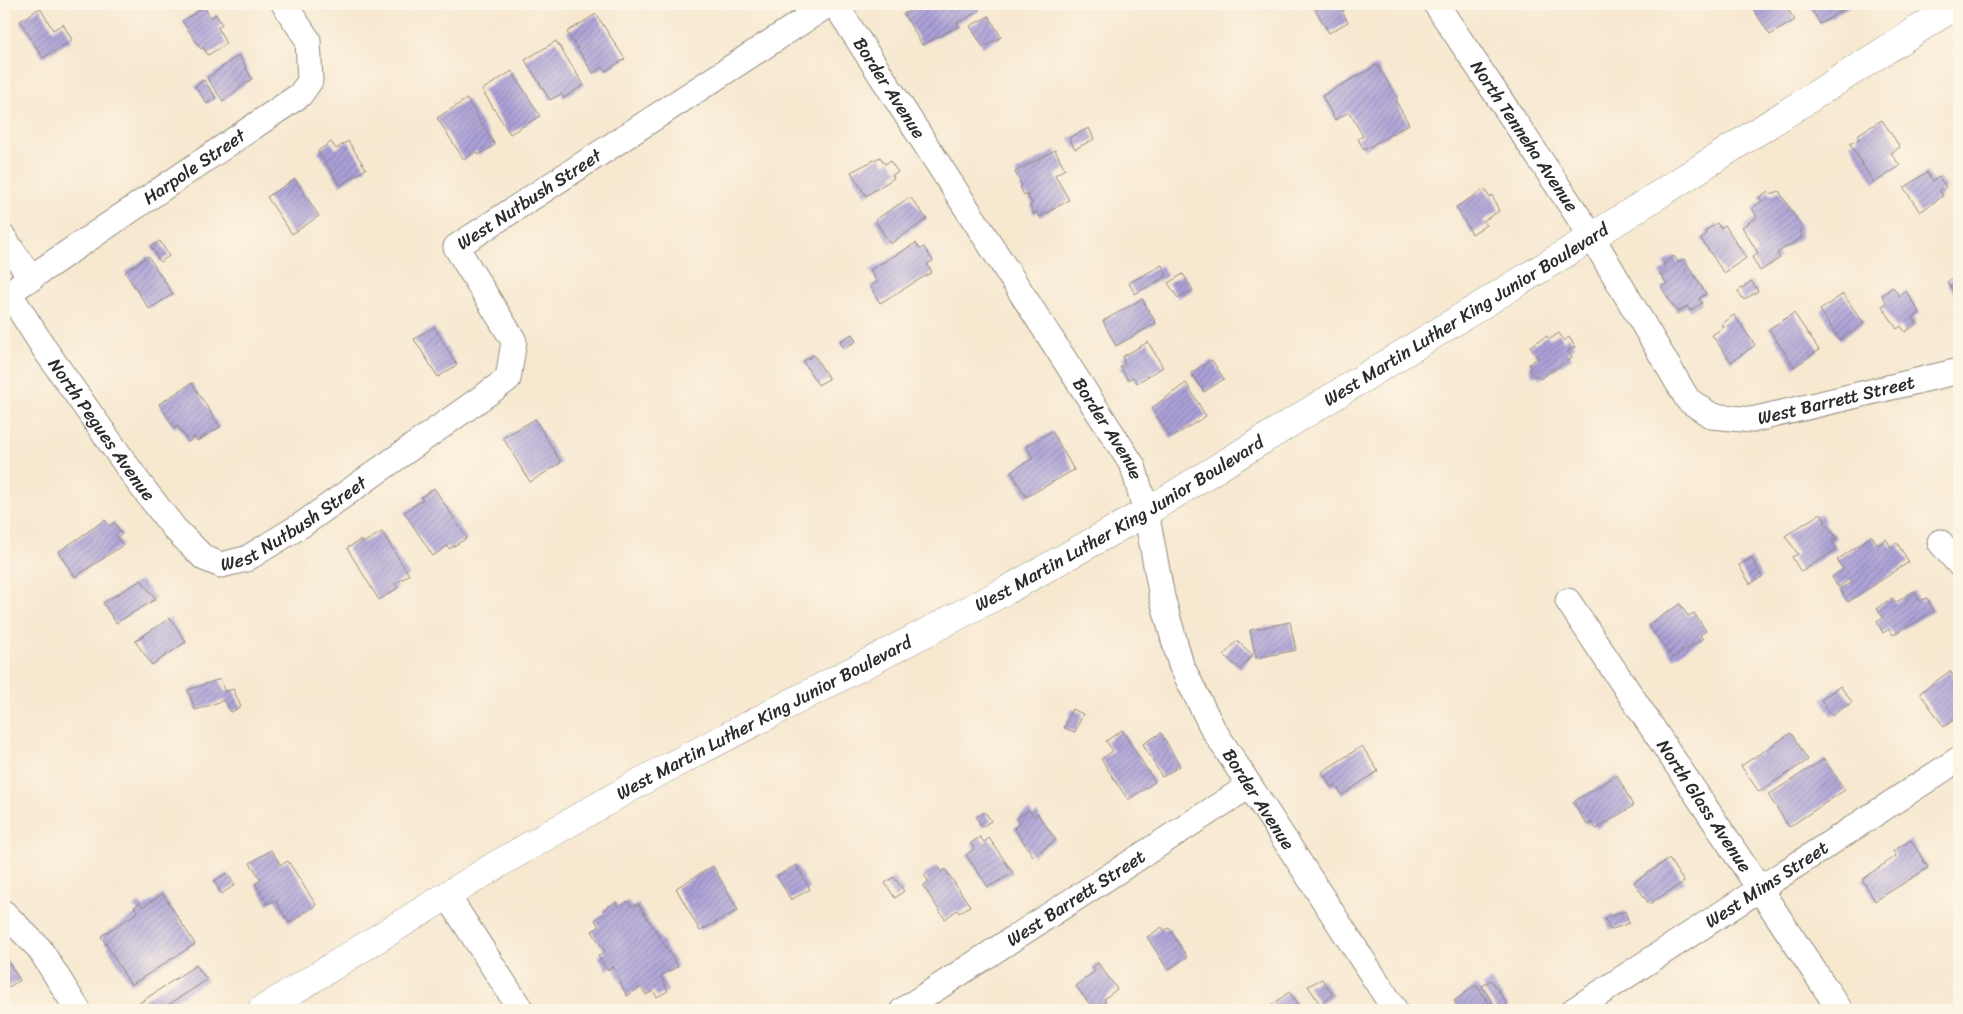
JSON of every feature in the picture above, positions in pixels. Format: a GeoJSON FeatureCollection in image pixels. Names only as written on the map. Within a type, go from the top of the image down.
{"type":"FeatureCollection","features":[{"type":"Feature","properties":{"kind":"main road","name":"West Martin Luther King Junior Boulevard"},"geometry":{"type":"LineString","coordinates":[[262,1010],[447,895],[642,781],[1007,590],[1146,512],[1592,237],[1958,4]]}},
{"type":"Feature","properties":{"kind":"street","name":"Harpole Street"},"geometry":{"type":"LineString","coordinates":[[6,294],[300,94],[310,81],[308,40],[284,4]]}},
{"type":"Feature","properties":{"kind":"street","name":"West Nutbush Street"},"geometry":{"type":"LineString","coordinates":[[204,558],[221,565],[246,559],[310,519],[508,379],[514,341],[456,247],[829,4]]}},
{"type":"Feature","properties":{"kind":"street","name":"Border Avenue"},"geometry":{"type":"LineString","coordinates":[[835,4],[1133,466],[1146,512],[1162,597],[1181,664],[1213,729],[1395,1010]]}},
{"type":"Feature","properties":{"kind":"street","name":"North Tenneha Avenue"},"geometry":{"type":"LineString","coordinates":[[1436,4],[1592,237],[1688,400],[1712,416]]}},
{"type":"Feature","properties":{"kind":"street"},"geometry":{"type":"LineString","coordinates":[[4,238],[30,279]]}},
{"type":"Feature","properties":{"kind":"street","name":"North Pegues Avenue"},"geometry":{"type":"LineString","coordinates":[[6,294],[139,483],[174,528],[204,558]]}},
{"type":"Feature","properties":{"kind":"street","name":"West Barrett Street"},"geometry":{"type":"LineString","coordinates":[[1712,416],[1752,420],[1959,371]]}},
{"type":"Feature","properties":{"kind":"street"},"geometry":{"type":"LineString","coordinates":[[1940,542],[1959,564]]}},
{"type":"Feature","properties":{"kind":"street","name":"North Glass Avenue"},"geometry":{"type":"LineString","coordinates":[[1568,601],[1840,1010]]}},
{"type":"Feature","properties":{"kind":"street","name":"West Mims Street"},"geometry":{"type":"LineString","coordinates":[[1574,1010],[1959,759]]}},
{"type":"Feature","properties":{"kind":"street","name":"West Barrett Street"},"geometry":{"type":"LineString","coordinates":[[903,1010],[1249,786]]}},
{"type":"Feature","properties":{"kind":"street"},"geometry":{"type":"LineString","coordinates":[[447,895],[521,1010]]}},
{"type":"Feature","properties":{"kind":"street"},"geometry":{"type":"LineString","coordinates":[[4,914],[39,948],[78,1010]]}},
{"type":"Feature","properties":{"kind":"building"},"geometry":{"type":"Polygon","coordinates":[[[922,4],[975,4],[979,11],[957,23],[959,26],[922,45],[904,14],[922,4]]]}},
{"type":"Feature","properties":{"kind":"building"},"geometry":{"type":"Polygon","coordinates":[[[1312,4],[1355,4],[1342,11],[1348,22],[1329,33],[1312,4]]]}},
{"type":"Feature","properties":{"kind":"building"},"geometry":{"type":"Polygon","coordinates":[[[1750,4],[1784,4],[1795,20],[1770,35],[1750,4]]]}},
{"type":"Feature","properties":{"kind":"building"},"geometry":{"type":"Polygon","coordinates":[[[1808,4],[1853,4],[1820,24],[1808,4]]]}},
{"type":"Feature","properties":{"kind":"building"},"geometry":{"type":"Polygon","coordinates":[[[204,7],[211,18],[216,14],[222,25],[218,27],[226,44],[208,55],[203,47],[201,49],[182,21],[204,7]]]}},
{"type":"Feature","properties":{"kind":"building"},"geometry":{"type":"Polygon","coordinates":[[[40,8],[53,30],[63,24],[72,40],[43,58],[20,21],[40,8]]]}},
{"type":"Feature","properties":{"kind":"building"},"geometry":{"type":"Polygon","coordinates":[[[596,14],[625,59],[606,71],[603,67],[593,73],[567,32],[596,14]]]}},
{"type":"Feature","properties":{"kind":"building"},"geometry":{"type":"Polygon","coordinates":[[[989,16],[1001,37],[983,47],[970,26],[989,16]]]}},
{"type":"Feature","properties":{"kind":"building"},"geometry":{"type":"Polygon","coordinates":[[[556,41],[584,85],[564,98],[561,94],[550,100],[525,60],[556,41]]]}},
{"type":"Feature","properties":{"kind":"building"},"geometry":{"type":"Polygon","coordinates":[[[239,55],[252,79],[223,101],[207,78],[239,55]]]}},
{"type":"Feature","properties":{"kind":"building"},"geometry":{"type":"Polygon","coordinates":[[[1377,65],[1397,97],[1397,103],[1409,124],[1364,150],[1358,139],[1363,136],[1349,112],[1335,120],[1322,96],[1377,65]]]}},
{"type":"Feature","properties":{"kind":"building"},"geometry":{"type":"Polygon","coordinates":[[[4,70],[9,78],[4,81],[4,70]]]}},
{"type":"Feature","properties":{"kind":"building"},"geometry":{"type":"Polygon","coordinates":[[[512,71],[540,116],[510,134],[482,90],[512,71]]]}},
{"type":"Feature","properties":{"kind":"building"},"geometry":{"type":"Polygon","coordinates":[[[204,80],[216,98],[207,104],[195,86],[204,80]]]}},
{"type":"Feature","properties":{"kind":"building"},"geometry":{"type":"Polygon","coordinates":[[[467,99],[495,145],[479,155],[476,151],[464,160],[437,118],[467,99]]]}},
{"type":"Feature","properties":{"kind":"building"},"geometry":{"type":"Polygon","coordinates":[[[1882,120],[1900,147],[1891,153],[1900,166],[1874,183],[1850,144],[1859,139],[1857,135],[1882,120]]]}},
{"type":"Feature","properties":{"kind":"building"},"geometry":{"type":"Polygon","coordinates":[[[1089,128],[1094,139],[1075,149],[1069,138],[1089,128]]]}},
{"type":"Feature","properties":{"kind":"building"},"geometry":{"type":"Polygon","coordinates":[[[348,141],[366,169],[340,185],[318,151],[331,142],[336,149],[348,141]]]}},
{"type":"Feature","properties":{"kind":"building"},"geometry":{"type":"Polygon","coordinates":[[[1055,150],[1065,169],[1055,175],[1069,200],[1040,217],[1037,212],[1034,214],[1030,206],[1032,204],[1027,194],[1024,195],[1015,172],[1055,150]]]}},
{"type":"Feature","properties":{"kind":"building"},"geometry":{"type":"Polygon","coordinates":[[[880,157],[885,164],[890,161],[898,172],[892,175],[894,178],[866,196],[851,172],[880,157]]]}},
{"type":"Feature","properties":{"kind":"building"},"geometry":{"type":"Polygon","coordinates":[[[1927,172],[1933,181],[1939,177],[1946,187],[1940,191],[1943,196],[1920,212],[1904,188],[1927,172]]]}},
{"type":"Feature","properties":{"kind":"building"},"geometry":{"type":"Polygon","coordinates":[[[295,179],[319,216],[292,234],[267,197],[295,179]]]}},
{"type":"Feature","properties":{"kind":"building"},"geometry":{"type":"Polygon","coordinates":[[[1485,189],[1489,197],[1492,195],[1499,211],[1483,221],[1486,225],[1472,234],[1456,207],[1485,189]]]}},
{"type":"Feature","properties":{"kind":"building"},"geometry":{"type":"Polygon","coordinates":[[[1768,191],[1771,195],[1779,191],[1801,226],[1801,238],[1777,253],[1780,258],[1760,271],[1752,257],[1758,253],[1742,227],[1757,217],[1752,208],[1762,201],[1759,197],[1768,191]]]}},
{"type":"Feature","properties":{"kind":"building"},"geometry":{"type":"Polygon","coordinates":[[[910,197],[927,219],[890,244],[875,220],[910,197]]]}},
{"type":"Feature","properties":{"kind":"building"},"geometry":{"type":"Polygon","coordinates":[[[1717,223],[1720,228],[1725,225],[1746,258],[1724,273],[1701,239],[1707,234],[1705,231],[1717,223]]]}},
{"type":"Feature","properties":{"kind":"building"},"geometry":{"type":"Polygon","coordinates":[[[160,241],[169,256],[160,262],[151,246],[160,241]]]}},
{"type":"Feature","properties":{"kind":"building"},"geometry":{"type":"Polygon","coordinates":[[[916,243],[920,249],[924,247],[933,261],[927,264],[932,272],[880,303],[870,286],[877,282],[870,270],[916,243]]]}},
{"type":"Feature","properties":{"kind":"building"},"geometry":{"type":"Polygon","coordinates":[[[148,256],[173,294],[149,309],[125,272],[148,256]]]}},
{"type":"Feature","properties":{"kind":"building"},"geometry":{"type":"Polygon","coordinates":[[[1674,256],[1678,262],[1684,259],[1706,294],[1699,298],[1702,303],[1690,311],[1687,306],[1677,312],[1661,287],[1667,284],[1659,273],[1666,268],[1663,263],[1674,256]]]}},
{"type":"Feature","properties":{"kind":"building"},"geometry":{"type":"Polygon","coordinates":[[[1162,265],[1167,276],[1135,294],[1129,283],[1162,265]]]}},
{"type":"Feature","properties":{"kind":"building"},"geometry":{"type":"Polygon","coordinates":[[[1183,274],[1193,290],[1178,298],[1168,283],[1183,274]]]}},
{"type":"Feature","properties":{"kind":"building"},"geometry":{"type":"Polygon","coordinates":[[[1959,274],[1959,296],[1957,297],[1947,282],[1959,274]]]}},
{"type":"Feature","properties":{"kind":"building"},"geometry":{"type":"Polygon","coordinates":[[[1751,281],[1758,291],[1744,300],[1738,291],[1751,281]]]}},
{"type":"Feature","properties":{"kind":"building"},"geometry":{"type":"Polygon","coordinates":[[[1893,287],[1899,296],[1906,291],[1920,313],[1913,318],[1917,324],[1905,332],[1901,326],[1897,329],[1882,306],[1887,303],[1882,295],[1893,287]]]}},
{"type":"Feature","properties":{"kind":"building"},"geometry":{"type":"Polygon","coordinates":[[[1843,294],[1864,323],[1840,340],[1820,310],[1843,294]]]}},
{"type":"Feature","properties":{"kind":"building"},"geometry":{"type":"Polygon","coordinates":[[[1142,299],[1156,323],[1116,346],[1103,321],[1142,299]]]}},
{"type":"Feature","properties":{"kind":"building"},"geometry":{"type":"Polygon","coordinates":[[[1794,313],[1819,350],[1794,367],[1769,329],[1794,313]]]}},
{"type":"Feature","properties":{"kind":"building"},"geometry":{"type":"Polygon","coordinates":[[[1734,315],[1755,345],[1731,362],[1712,335],[1724,327],[1722,324],[1734,315]]]}},
{"type":"Feature","properties":{"kind":"building"},"geometry":{"type":"Polygon","coordinates":[[[434,327],[457,365],[438,377],[414,339],[434,327]]]}},
{"type":"Feature","properties":{"kind":"building"},"geometry":{"type":"Polygon","coordinates":[[[1559,333],[1564,341],[1569,337],[1575,347],[1568,351],[1572,358],[1540,379],[1537,375],[1534,377],[1529,369],[1531,367],[1529,364],[1538,358],[1530,346],[1547,336],[1550,339],[1559,333]]]}},
{"type":"Feature","properties":{"kind":"building"},"geometry":{"type":"Polygon","coordinates":[[[852,334],[856,341],[844,349],[840,341],[852,334]]]}},
{"type":"Feature","properties":{"kind":"building"},"geometry":{"type":"Polygon","coordinates":[[[1148,342],[1163,367],[1137,383],[1133,377],[1128,380],[1120,367],[1125,364],[1122,357],[1148,342]]]}},
{"type":"Feature","properties":{"kind":"building"},"geometry":{"type":"Polygon","coordinates":[[[814,355],[829,379],[818,385],[803,361],[814,355]]]}},
{"type":"Feature","properties":{"kind":"building"},"geometry":{"type":"Polygon","coordinates":[[[1212,360],[1224,379],[1204,392],[1191,373],[1212,360]]]}},
{"type":"Feature","properties":{"kind":"building"},"geometry":{"type":"Polygon","coordinates":[[[192,383],[220,427],[197,441],[195,437],[188,442],[178,426],[174,428],[159,404],[192,383]]]}},
{"type":"Feature","properties":{"kind":"building"},"geometry":{"type":"Polygon","coordinates":[[[1186,383],[1206,416],[1171,438],[1152,408],[1186,383]]]}},
{"type":"Feature","properties":{"kind":"building"},"geometry":{"type":"Polygon","coordinates":[[[535,419],[561,463],[530,482],[503,438],[535,419]]]}},
{"type":"Feature","properties":{"kind":"building"},"geometry":{"type":"Polygon","coordinates":[[[1052,431],[1074,470],[1026,497],[1011,471],[1033,458],[1026,446],[1052,431]]]}},
{"type":"Feature","properties":{"kind":"building"},"geometry":{"type":"Polygon","coordinates":[[[434,488],[467,538],[449,549],[447,546],[433,556],[404,512],[423,500],[421,497],[434,488]]]}},
{"type":"Feature","properties":{"kind":"building"},"geometry":{"type":"Polygon","coordinates":[[[1821,513],[1826,521],[1824,522],[1837,538],[1832,541],[1837,549],[1801,572],[1792,557],[1798,554],[1785,536],[1821,513]]]}},
{"type":"Feature","properties":{"kind":"building"},"geometry":{"type":"Polygon","coordinates":[[[105,520],[109,526],[114,522],[122,534],[117,537],[123,545],[75,577],[58,552],[105,520]]]}},
{"type":"Feature","properties":{"kind":"building"},"geometry":{"type":"Polygon","coordinates":[[[382,532],[409,575],[395,584],[398,588],[379,600],[347,548],[361,540],[363,543],[382,532]]]}},
{"type":"Feature","properties":{"kind":"building"},"geometry":{"type":"Polygon","coordinates":[[[1872,536],[1878,545],[1886,539],[1891,547],[1897,543],[1909,562],[1848,602],[1840,589],[1852,582],[1850,579],[1838,587],[1832,577],[1843,569],[1837,560],[1872,536]]]}},
{"type":"Feature","properties":{"kind":"building"},"geometry":{"type":"Polygon","coordinates":[[[1751,558],[1762,577],[1750,584],[1739,565],[1751,558]]]}},
{"type":"Feature","properties":{"kind":"building"},"geometry":{"type":"Polygon","coordinates":[[[141,580],[156,599],[116,623],[103,603],[141,580]]]}},
{"type":"Feature","properties":{"kind":"building"},"geometry":{"type":"Polygon","coordinates":[[[1914,591],[1920,601],[1927,598],[1934,611],[1893,635],[1889,629],[1883,633],[1877,622],[1883,618],[1877,608],[1892,598],[1895,603],[1914,591]]]}},
{"type":"Feature","properties":{"kind":"building"},"geometry":{"type":"Polygon","coordinates":[[[1680,604],[1688,616],[1694,613],[1706,631],[1700,635],[1703,639],[1673,658],[1648,625],[1680,604]]]}},
{"type":"Feature","properties":{"kind":"building"},"geometry":{"type":"Polygon","coordinates":[[[170,618],[186,642],[152,665],[135,641],[170,618]]]}},
{"type":"Feature","properties":{"kind":"building"},"geometry":{"type":"Polygon","coordinates":[[[1290,622],[1296,650],[1256,658],[1250,630],[1290,622]]]}},
{"type":"Feature","properties":{"kind":"building"},"geometry":{"type":"Polygon","coordinates":[[[1237,641],[1253,655],[1240,669],[1224,655],[1237,641]]]}},
{"type":"Feature","properties":{"kind":"building"},"geometry":{"type":"Polygon","coordinates":[[[1950,671],[1959,684],[1959,716],[1944,727],[1920,693],[1950,671]]]}},
{"type":"Feature","properties":{"kind":"building"},"geometry":{"type":"Polygon","coordinates":[[[220,679],[225,692],[233,689],[241,707],[231,712],[225,700],[195,710],[188,690],[220,679]]]}},
{"type":"Feature","properties":{"kind":"building"},"geometry":{"type":"Polygon","coordinates":[[[1840,686],[1852,702],[1832,716],[1821,700],[1840,686]]]}},
{"type":"Feature","properties":{"kind":"building"},"geometry":{"type":"Polygon","coordinates":[[[1072,709],[1083,714],[1075,732],[1064,728],[1072,709]]]}},
{"type":"Feature","properties":{"kind":"building"},"geometry":{"type":"Polygon","coordinates":[[[1122,730],[1155,782],[1128,800],[1101,759],[1113,751],[1106,741],[1122,730]]]}},
{"type":"Feature","properties":{"kind":"building"},"geometry":{"type":"Polygon","coordinates":[[[1161,733],[1180,766],[1162,777],[1143,744],[1161,733]]]}},
{"type":"Feature","properties":{"kind":"building"},"geometry":{"type":"Polygon","coordinates":[[[1791,733],[1808,760],[1759,792],[1741,766],[1791,733]]]}},
{"type":"Feature","properties":{"kind":"building"},"geometry":{"type":"Polygon","coordinates":[[[1362,746],[1378,771],[1342,795],[1335,785],[1331,787],[1322,772],[1362,746]]]}},
{"type":"Feature","properties":{"kind":"building"},"geometry":{"type":"Polygon","coordinates":[[[1824,759],[1845,790],[1789,827],[1768,795],[1824,759]]]}},
{"type":"Feature","properties":{"kind":"building"},"geometry":{"type":"Polygon","coordinates":[[[1617,775],[1633,806],[1596,829],[1592,822],[1587,825],[1573,802],[1617,775]]]}},
{"type":"Feature","properties":{"kind":"building"},"geometry":{"type":"Polygon","coordinates":[[[1029,810],[1033,816],[1037,813],[1056,840],[1033,856],[1014,828],[1019,824],[1016,819],[1029,810]]]}},
{"type":"Feature","properties":{"kind":"building"},"geometry":{"type":"Polygon","coordinates":[[[985,812],[991,821],[982,827],[976,817],[985,812]]]}},
{"type":"Feature","properties":{"kind":"building"},"geometry":{"type":"Polygon","coordinates":[[[980,837],[984,842],[989,838],[1013,873],[988,887],[966,855],[974,849],[971,843],[980,837]]]}},
{"type":"Feature","properties":{"kind":"building"},"geometry":{"type":"Polygon","coordinates":[[[1911,840],[1928,868],[1875,901],[1862,879],[1896,856],[1893,851],[1911,840]]]}},
{"type":"Feature","properties":{"kind":"building"},"geometry":{"type":"Polygon","coordinates":[[[271,850],[281,865],[288,861],[316,905],[289,923],[275,900],[268,904],[255,884],[261,880],[250,863],[271,850]]]}},
{"type":"Feature","properties":{"kind":"building"},"geometry":{"type":"Polygon","coordinates":[[[1669,859],[1684,882],[1649,904],[1634,882],[1669,859]]]}},
{"type":"Feature","properties":{"kind":"building"},"geometry":{"type":"Polygon","coordinates":[[[796,865],[810,889],[791,900],[777,876],[796,865]]]}},
{"type":"Feature","properties":{"kind":"building"},"geometry":{"type":"Polygon","coordinates":[[[713,866],[738,910],[700,931],[676,888],[713,866]]]}},
{"type":"Feature","properties":{"kind":"building"},"geometry":{"type":"Polygon","coordinates":[[[937,866],[941,872],[945,869],[970,906],[959,913],[957,910],[945,919],[923,886],[929,882],[924,875],[937,866]]]}},
{"type":"Feature","properties":{"kind":"building"},"geometry":{"type":"Polygon","coordinates":[[[227,873],[235,885],[221,894],[214,881],[227,873]]]}},
{"type":"Feature","properties":{"kind":"building"},"geometry":{"type":"Polygon","coordinates":[[[894,877],[904,891],[895,898],[885,883],[894,877]]]}},
{"type":"Feature","properties":{"kind":"building"},"geometry":{"type":"Polygon","coordinates":[[[163,894],[195,944],[131,985],[101,936],[138,912],[134,907],[140,903],[143,907],[163,894]]]}},
{"type":"Feature","properties":{"kind":"building"},"geometry":{"type":"Polygon","coordinates":[[[628,901],[632,907],[638,904],[678,966],[661,976],[668,991],[657,997],[653,991],[646,995],[641,987],[627,996],[613,966],[607,970],[598,956],[605,952],[592,931],[599,927],[595,920],[605,913],[603,910],[616,902],[618,907],[628,901]]]}},
{"type":"Feature","properties":{"kind":"building"},"geometry":{"type":"Polygon","coordinates":[[[1625,911],[1629,923],[1610,930],[1605,918],[1625,911]]]}},
{"type":"Feature","properties":{"kind":"building"},"geometry":{"type":"Polygon","coordinates":[[[1162,927],[1164,931],[1169,928],[1187,957],[1168,970],[1147,937],[1162,927]]]}},
{"type":"Feature","properties":{"kind":"building"},"geometry":{"type":"Polygon","coordinates":[[[7,960],[20,980],[4,990],[4,962],[7,960]]]}},
{"type":"Feature","properties":{"kind":"building"},"geometry":{"type":"Polygon","coordinates":[[[1098,963],[1117,989],[1104,999],[1106,1002],[1094,1010],[1076,986],[1095,971],[1092,968],[1098,963]]]}},
{"type":"Feature","properties":{"kind":"building"},"geometry":{"type":"Polygon","coordinates":[[[196,965],[207,980],[160,1010],[129,1010],[196,965]]]}},
{"type":"Feature","properties":{"kind":"building"},"geometry":{"type":"Polygon","coordinates":[[[1322,979],[1333,995],[1320,1004],[1308,986],[1322,979]]]}},
{"type":"Feature","properties":{"kind":"building"},"geometry":{"type":"Polygon","coordinates":[[[1491,980],[1509,1007],[1504,1010],[1497,1010],[1482,986],[1491,980]]]}},
{"type":"Feature","properties":{"kind":"building"},"geometry":{"type":"Polygon","coordinates":[[[1476,985],[1494,1010],[1460,1010],[1454,1001],[1476,985]]]}},
{"type":"Feature","properties":{"kind":"building"},"geometry":{"type":"Polygon","coordinates":[[[1289,992],[1302,1010],[1275,1010],[1272,1005],[1289,992]]]}}]}
